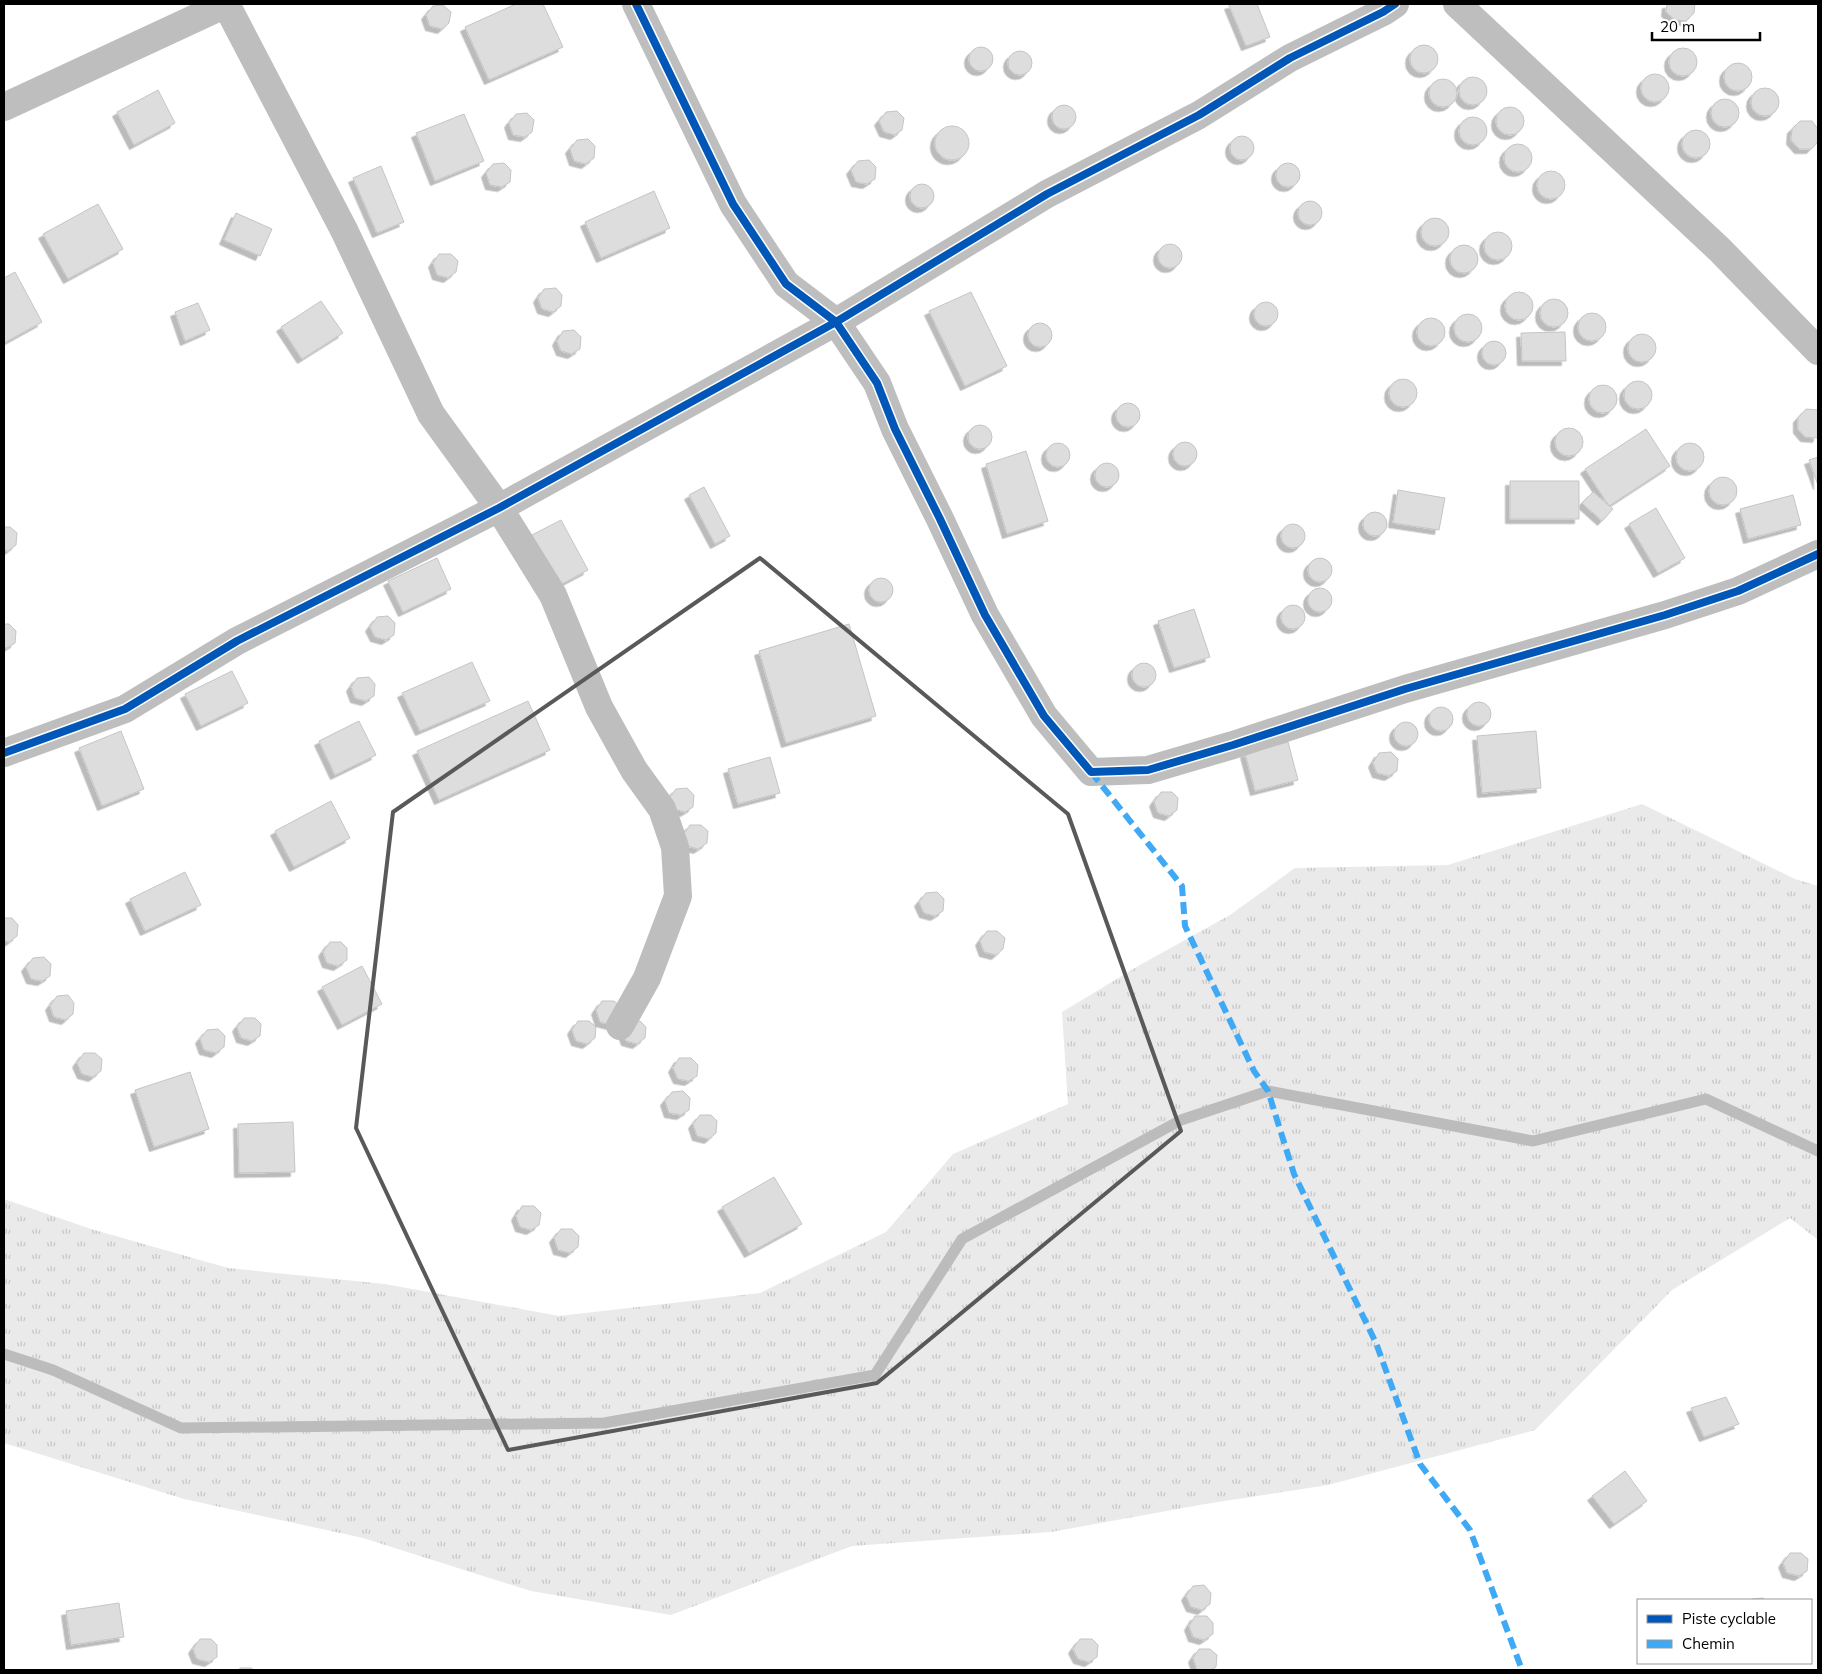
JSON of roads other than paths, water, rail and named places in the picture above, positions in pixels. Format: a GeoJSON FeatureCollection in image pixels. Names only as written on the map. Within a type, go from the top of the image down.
{"type":"FeatureCollection","features":[{"type":"Feature","properties":{"kind":"street"},"geometry":{"type":"LineString","coordinates":[[4,107],[226,4],[344,230],[431,414],[499,508],[552,595],[599,706],[634,770],[662,809],[675,847],[678,896],[648,978],[620,1026]]}},
{"type":"Feature","properties":{"kind":"street"},"geometry":{"type":"LineString","coordinates":[[636,4],[734,204],[786,284],[836,322],[877,383],[895,429],[985,615],[1044,716],[1091,772],[1148,770],[1234,745],[1405,689],[1665,615],[1738,591],[1818,554]]}},
{"type":"Feature","properties":{"kind":"street"},"geometry":{"type":"LineString","coordinates":[[4,753],[125,709],[237,641],[499,508],[836,322],[1047,194],[1199,115],[1290,58],[1383,12],[1395,4]]}},
{"type":"Feature","properties":{"kind":"street"},"geometry":{"type":"LineString","coordinates":[[1457,4],[1720,250],[1818,351]]}},
{"type":"Feature","properties":{"kind":"waterway"},"geometry":{"type":"LineString","coordinates":[[4,1354],[53,1370],[181,1428],[604,1423],[875,1375],[962,1239],[1181,1120],[1268,1091],[1533,1141],[1706,1099],[1818,1151]]}}]}
